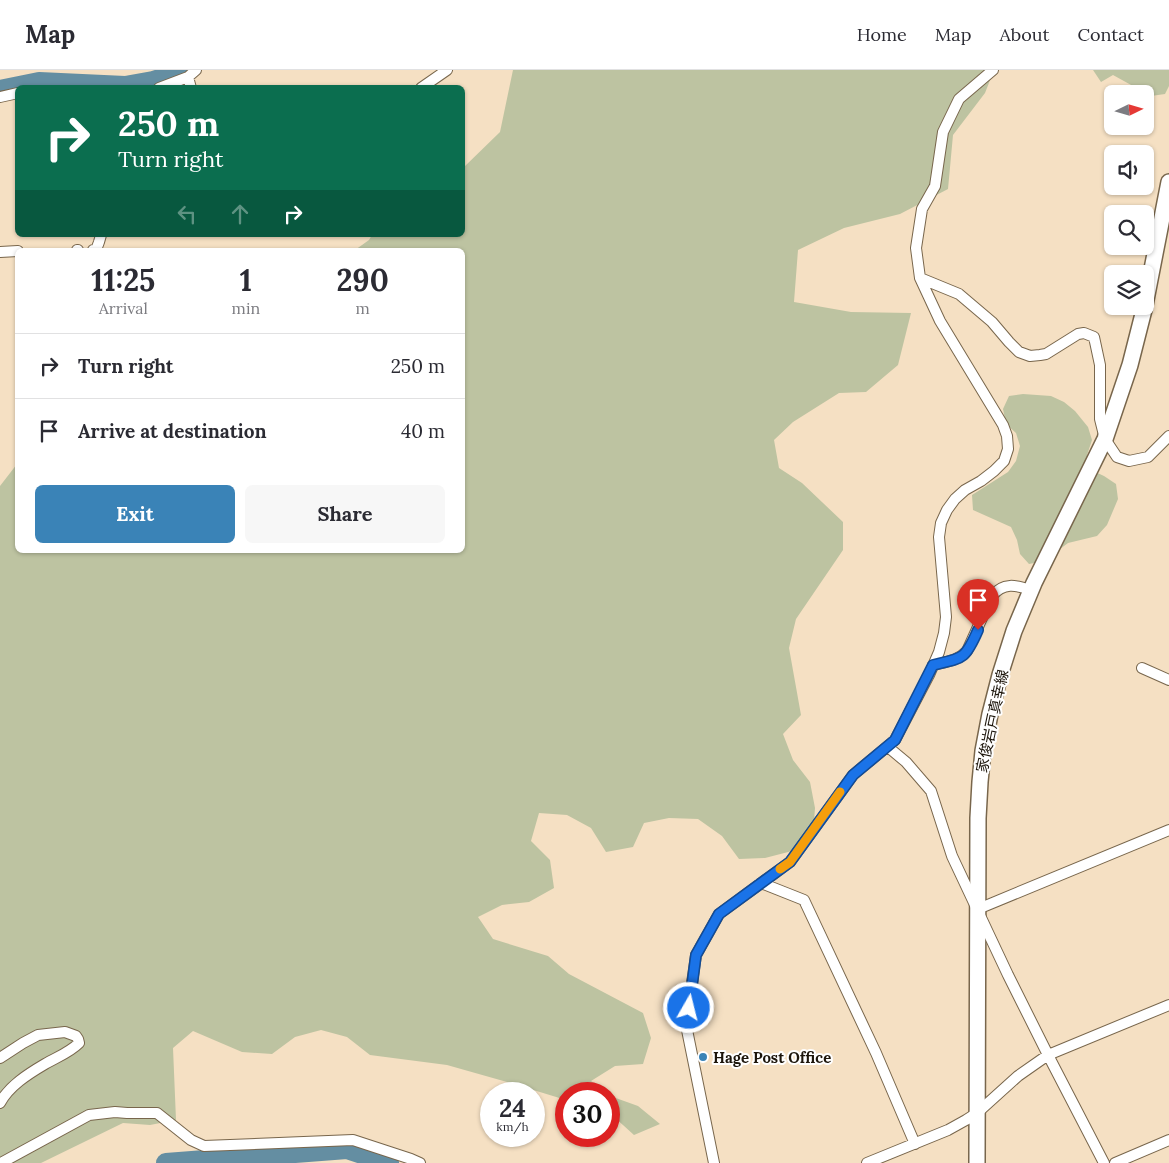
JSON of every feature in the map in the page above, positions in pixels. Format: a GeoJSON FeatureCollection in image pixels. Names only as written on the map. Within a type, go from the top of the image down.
{"type":"FeatureCollection","features":[{"type":"Feature","properties":{"kind":"main road","name":"家俊岩戸真幸線"},"geometry":{"type":"LineString","coordinates":[[1153,265],[1169,182]]}},
{"type":"Feature","properties":{"kind":"main road","name":"家俊岩戸真幸線"},"geometry":{"type":"LineString","coordinates":[[978,1163],[978,818],[983,751],[990,714],[1014,631],[1031,590],[1105,440],[1130,366],[1143,315]]}},
{"type":"Feature","properties":{"kind":"street"},"geometry":{"type":"LineString","coordinates":[[424,85],[447,70]]}},
{"type":"Feature","properties":{"kind":"street"},"geometry":{"type":"LineString","coordinates":[[714,1163],[686,1025],[696,955],[719,914],[790,862],[853,775],[895,740],[933,665],[944,633],[946,617],[939,537],[941,523],[955,499],[994,471],[1004,461],[1008,449],[1007,436],[1003,425],[940,321],[920,278],[916,248],[922,209],[935,186],[943,132],[959,99],[993,70]]}},
{"type":"Feature","properties":{"kind":"street"},"geometry":{"type":"LineString","coordinates":[[166,85],[192,73]]}},
{"type":"Feature","properties":{"kind":"street"},"geometry":{"type":"LineString","coordinates":[[0,97],[15,94]]}},
{"type":"Feature","properties":{"kind":"street"},"geometry":{"type":"LineString","coordinates":[[0,252],[15,251]]}},
{"type":"Feature","properties":{"kind":"street"},"geometry":{"type":"LineString","coordinates":[[920,278],[959,294],[992,322],[1019,352],[1030,356],[1046,354],[1084,332],[1094,337],[1100,365],[1100,419],[1105,440],[1117,457],[1129,461],[1148,456],[1169,436]]}},
{"type":"Feature","properties":{"kind":"street"},"geometry":{"type":"LineString","coordinates":[[933,665],[963,656],[970,647],[992,596],[998,590],[1008,586],[1031,590]]}},
{"type":"Feature","properties":{"kind":"street"},"geometry":{"type":"LineString","coordinates":[[1142,668],[1169,680]]}},
{"type":"Feature","properties":{"kind":"street"},"geometry":{"type":"LineString","coordinates":[[888,747],[906,762],[932,791],[952,856],[1008,975],[1104,1163]]}},
{"type":"Feature","properties":{"kind":"street"},"geometry":{"type":"LineString","coordinates":[[978,909],[1169,830]]}},
{"type":"Feature","properties":{"kind":"street"},"geometry":{"type":"LineString","coordinates":[[761,883],[804,900],[876,1053],[915,1144]]}},
{"type":"Feature","properties":{"kind":"street"},"geometry":{"type":"LineString","coordinates":[[868,1163],[948,1130],[978,1113],[1018,1076],[1048,1055],[1169,1005]]}},
{"type":"Feature","properties":{"kind":"street"},"geometry":{"type":"LineString","coordinates":[[0,1058],[38,1035],[64,1032],[76,1036],[78,1039],[78,1043],[72,1050],[22,1078],[0,1103]]}},
{"type":"Feature","properties":{"kind":"street"},"geometry":{"type":"LineString","coordinates":[[1,1163],[89,1115],[116,1112],[157,1113],[191,1140],[204,1146],[353,1140],[420,1163]]}},
{"type":"Feature","properties":{"kind":"street"},"geometry":{"type":"LineString","coordinates":[[1114,1163],[1169,1140]]}},
{"type":"Feature","properties":{"kind":"green space"},"geometry":{"type":"Polygon","coordinates":[[[513,70],[994,70],[985,93],[953,135],[948,189],[900,214],[844,228],[798,250],[794,302],[851,312],[911,313],[898,365],[866,392],[839,393],[793,422],[774,440],[779,468],[802,483],[843,522],[843,550],[796,619],[789,648],[801,715],[783,734],[793,760],[810,782],[815,808],[813,835],[792,851],[765,858],[739,859],[722,836],[698,819],[669,818],[644,823],[633,847],[606,852],[591,828],[567,815],[539,813],[531,841],[550,860],[554,888],[529,902],[502,905],[478,917],[493,939],[548,956],[569,974],[643,1013],[651,1038],[643,1064],[615,1066],[591,1081],[592,1082],[555,1082],[555,1097],[545,1094],[545,1082],[507,1082],[447,1065],[370,1055],[347,1037],[321,1030],[295,1037],[272,1054],[242,1052],[193,1031],[173,1048],[176,1120],[150,1125],[123,1123],[41,1163],[0,1163],[0,486],[15,467],[15,553],[465,553],[465,248],[358,248],[371,237],[465,237],[465,166],[500,132],[513,70]]]}},
{"type":"Feature","properties":{"kind":"green space"},"geometry":{"type":"Polygon","coordinates":[[[1093,70],[1169,70],[1169,86],[1165,94],[1154,96],[1154,85],[1131,85],[1113,75],[1101,82],[1093,70]]]}},
{"type":"Feature","properties":{"kind":"green space"},"geometry":{"type":"Polygon","coordinates":[[[1023,394],[1051,396],[1064,402],[1075,411],[1088,427],[1092,440],[1087,455],[1091,470],[1116,484],[1118,499],[1107,525],[1097,536],[1068,543],[1044,561],[1029,564],[1020,554],[1017,540],[1011,527],[973,510],[972,495],[1008,472],[1016,461],[1020,446],[1016,433],[1006,424],[1003,409],[1009,396],[1023,394]]]}},
{"type":"Feature","properties":{"kind":"green space"},"geometry":{"type":"Polygon","coordinates":[[[620,1100],[638,1106],[660,1124],[634,1135],[620,1122],[620,1100]]]}},
{"type":"Feature","properties":{"kind":"waterway"},"geometry":{"type":"LineString","coordinates":[[131,85],[153,81],[185,70]]}},
{"type":"Feature","properties":{"kind":"waterway"},"geometry":{"type":"LineString","coordinates":[[24,85],[39,82],[104,85]]}},
{"type":"Feature","properties":{"kind":"waterway"},"geometry":{"type":"LineString","coordinates":[[0,90],[15,87]]}},
{"type":"Feature","properties":{"kind":"waterway"},"geometry":{"type":"LineString","coordinates":[[166,1163],[347,1149],[389,1163]]}},
{"type":"Feature","properties":{"kind":"slow traffic"},"geometry":{"type":"LineString","coordinates":[[780,869],[790,862],[840,792]]}},
{"type":"Feature","properties":{"kind":"place","name":"Hage Post Office"},"geometry":{"type":"Point","coordinates":[703,1057]}},
{"type":"Feature","properties":{"kind":"route"},"geometry":{"type":"LineString","coordinates":[[689,1008],[696,955],[719,914],[790,862],[853,775],[895,740],[933,665],[963,656],[970,647],[978,630]]}}]}
